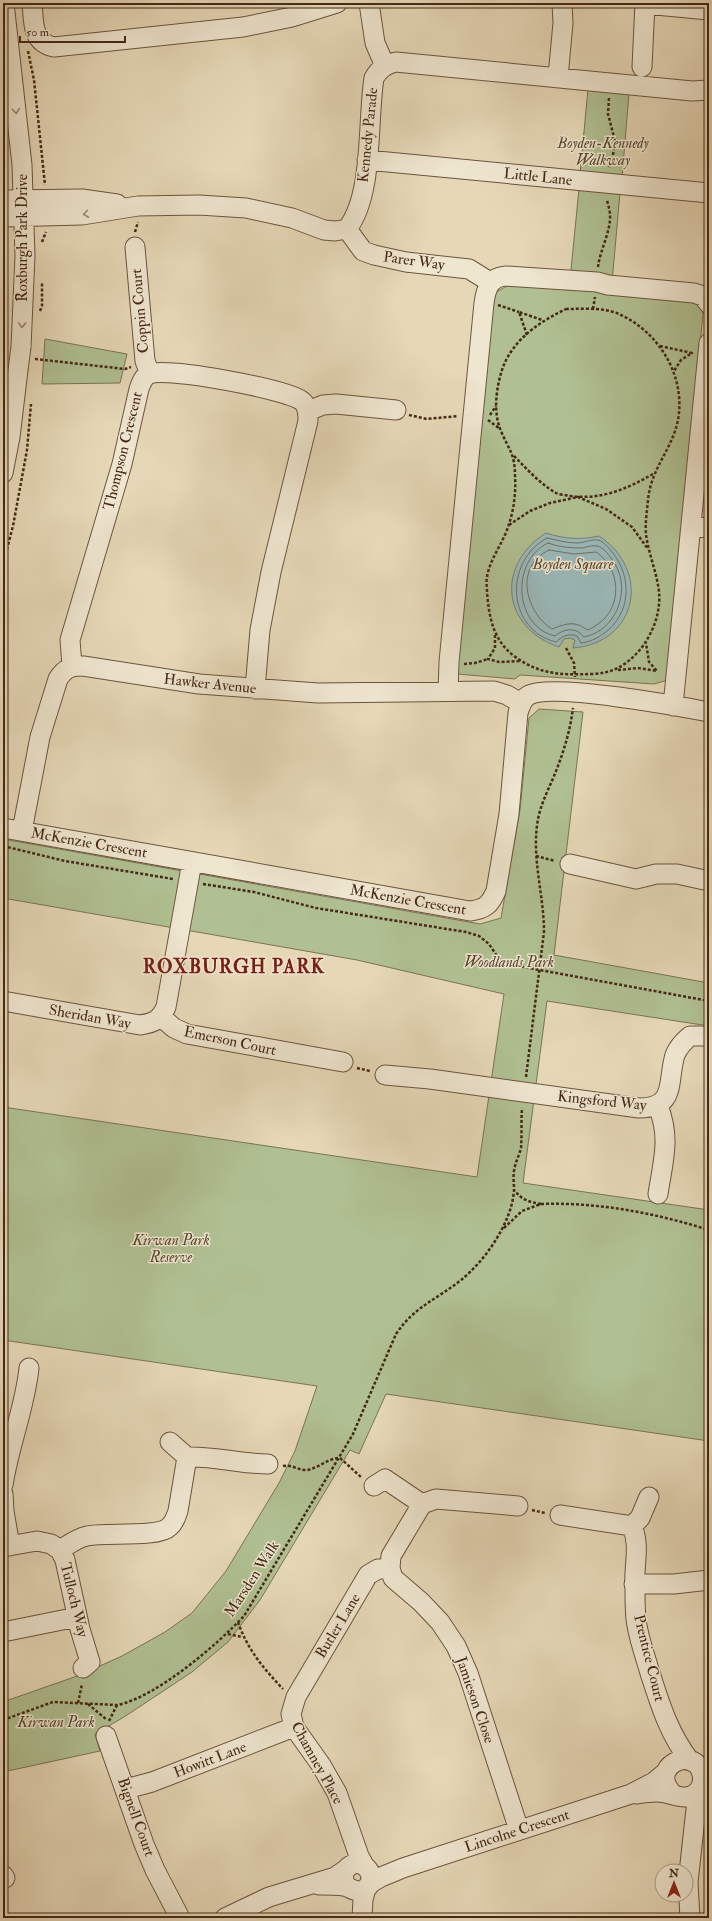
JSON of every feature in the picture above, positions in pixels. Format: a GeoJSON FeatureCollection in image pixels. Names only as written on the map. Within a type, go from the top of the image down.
{"type":"FeatureCollection","features":[{"type":"Feature","properties":{"kind":"street","name":"Roxburgh Park Drive"},"geometry":{"type":"LineString","coordinates":[[3,473],[23,358],[25,256],[22,165],[4,3]]}},
{"type":"Feature","properties":{"kind":"street"},"geometry":{"type":"LineString","coordinates":[[32,3],[37,36],[42,43],[54,47],[243,27],[292,17],[337,3]]}},
{"type":"Feature","properties":{"kind":"street"},"geometry":{"type":"LineString","coordinates":[[369,3],[375,43],[385,66],[404,62],[703,92]]}},
{"type":"Feature","properties":{"kind":"street"},"geometry":{"type":"LineString","coordinates":[[558,77],[563,23],[562,3]]}},
{"type":"Feature","properties":{"kind":"street"},"geometry":{"type":"LineString","coordinates":[[642,67],[644,3],[709,10]]}},
{"type":"Feature","properties":{"kind":"street","name":"Kennedy Parade"},"geometry":{"type":"LineString","coordinates":[[347,229],[355,219],[365,178],[374,78],[385,66]]}},
{"type":"Feature","properties":{"kind":"street","name":"Little Lane"},"geometry":{"type":"LineString","coordinates":[[367,160],[709,193]]}},
{"type":"Feature","properties":{"kind":"street"},"geometry":{"type":"LineString","coordinates":[[3,217],[23,208],[82,199],[138,206],[199,204],[246,208],[292,218],[324,230],[335,231],[347,229]]}},
{"type":"Feature","properties":{"kind":"street"},"geometry":{"type":"LineString","coordinates":[[3,200],[23,208]]}},
{"type":"Feature","properties":{"kind":"street","name":"Parer Way"},"geometry":{"type":"LineString","coordinates":[[347,229],[359,247],[368,253],[406,262],[469,269],[490,282]]}},
{"type":"Feature","properties":{"kind":"street","name":"Coppin Court"},"geometry":{"type":"LineString","coordinates":[[135,247],[147,368]]}},
{"type":"Feature","properties":{"kind":"street"},"geometry":{"type":"LineString","coordinates":[[448,691],[449,662],[485,291],[490,282],[502,276],[512,276],[596,282],[608,285],[694,293],[708,299]]}},
{"type":"Feature","properties":{"kind":"street"},"geometry":{"type":"LineString","coordinates":[[673,706],[700,527],[709,343]]}},
{"type":"Feature","properties":{"kind":"street","name":"Thompson Crescent"},"geometry":{"type":"LineString","coordinates":[[72,666],[70,640],[122,464],[139,389],[147,368],[161,373],[237,382],[295,397],[304,402],[308,411]]}},
{"type":"Feature","properties":{"kind":"street"},"geometry":{"type":"LineString","coordinates":[[255,689],[260,630],[267,593],[308,421],[308,411],[323,405],[336,404],[396,410]]}},
{"type":"Feature","properties":{"kind":"street"},"geometry":{"type":"LineString","coordinates":[[22,831],[40,737],[58,679],[63,671],[72,666]]}},
{"type":"Feature","properties":{"kind":"street","name":"Hawker Avenue"},"geometry":{"type":"LineString","coordinates":[[72,666],[83,666],[199,684],[318,693],[386,694],[448,691],[494,691],[507,695],[521,702]]}},
{"type":"Feature","properties":{"kind":"street"},"geometry":{"type":"LineString","coordinates":[[521,702],[528,696],[539,692],[612,697],[709,712]]}},
{"type":"Feature","properties":{"kind":"street","name":"McKenzie Crescent"},"geometry":{"type":"LineString","coordinates":[[3,828],[470,911],[482,910],[491,903],[496,892],[509,814],[518,713],[521,702]]}},
{"type":"Feature","properties":{"kind":"street"},"geometry":{"type":"LineString","coordinates":[[161,1018],[166,1006],[192,862]]}},
{"type":"Feature","properties":{"kind":"street"},"geometry":{"type":"LineString","coordinates":[[570,864],[636,879],[656,874],[677,874],[709,881]]}},
{"type":"Feature","properties":{"kind":"street","name":"Sheridan Way"},"geometry":{"type":"LineString","coordinates":[[3,1001],[140,1025],[152,1023],[161,1018]]}},
{"type":"Feature","properties":{"kind":"street","name":"Emerson Court"},"geometry":{"type":"LineString","coordinates":[[161,1018],[174,1028],[187,1034],[343,1062]]}},
{"type":"Feature","properties":{"kind":"street","name":"Kingsford Way"},"geometry":{"type":"LineString","coordinates":[[385,1074],[448,1081],[639,1108],[658,1106],[665,1099],[669,1091],[675,1055],[679,1046],[690,1036],[709,1036]]}},
{"type":"Feature","properties":{"kind":"street"},"geometry":{"type":"LineString","coordinates":[[658,1106],[664,1121],[666,1139],[658,1194]]}},
{"type":"Feature","properties":{"kind":"street"},"geometry":{"type":"LineString","coordinates":[[3,1485],[6,1466],[27,1390],[29,1368]]}},
{"type":"Feature","properties":{"kind":"street"},"geometry":{"type":"LineString","coordinates":[[170,1442],[187,1457],[203,1456],[249,1464],[268,1464]]}},
{"type":"Feature","properties":{"kind":"street"},"geometry":{"type":"LineString","coordinates":[[60,1550],[76,1540],[88,1536],[156,1532],[168,1529],[175,1520],[178,1511],[187,1457]]}},
{"type":"Feature","properties":{"kind":"street"},"geometry":{"type":"LineString","coordinates":[[374,1486],[385,1479],[422,1504]]}},
{"type":"Feature","properties":{"kind":"street"},"geometry":{"type":"LineString","coordinates":[[3,1494],[6,1546]]}},
{"type":"Feature","properties":{"kind":"street"},"geometry":{"type":"LineString","coordinates":[[560,1515],[632,1526],[640,1518],[649,1497]]}},
{"type":"Feature","properties":{"kind":"street"},"geometry":{"type":"LineString","coordinates":[[390,1568],[391,1556],[422,1504],[436,1499],[518,1506]]}},
{"type":"Feature","properties":{"kind":"street","name":"Prentice Court"},"geometry":{"type":"LineString","coordinates":[[632,1526],[636,1535],[638,1548],[634,1584],[636,1620],[645,1657],[665,1719],[681,1749],[698,1763]]}},
{"type":"Feature","properties":{"kind":"street","name":"Tulloch Way"},"geometry":{"type":"LineString","coordinates":[[6,1546],[37,1542],[51,1544],[60,1550],[65,1560],[86,1665]]}},
{"type":"Feature","properties":{"kind":"street","name":"Butler Lane"},"geometry":{"type":"LineString","coordinates":[[296,1696],[368,1575],[378,1569],[390,1568]]}},
{"type":"Feature","properties":{"kind":"street","name":"Jamieson Close"},"geometry":{"type":"LineString","coordinates":[[390,1568],[393,1578],[421,1602],[440,1622],[456,1646],[468,1673],[519,1830]]}},
{"type":"Feature","properties":{"kind":"street"},"geometry":{"type":"LineString","coordinates":[[634,1584],[674,1584],[709,1580]]}},
{"type":"Feature","properties":{"kind":"street"},"geometry":{"type":"LineString","coordinates":[[3,1632],[76,1616]]}},
{"type":"Feature","properties":{"kind":"street","name":"Chamney Place"},"geometry":{"type":"LineString","coordinates":[[296,1696],[291,1714],[294,1727],[320,1765],[336,1793],[349,1829],[349,1857],[357,1877]]}},
{"type":"Feature","properties":{"kind":"street","name":"Prentice Court"},"geometry":{"type":"LineString","coordinates":[[665,1719],[669,1753],[667,1770]]}},
{"type":"Feature","properties":{"kind":"street","name":"Howitt Lane"},"geometry":{"type":"LineString","coordinates":[[126,1789],[152,1782],[294,1727]]}},
{"type":"Feature","properties":{"kind":"street","name":"Bignell Court"},"geometry":{"type":"LineString","coordinates":[[107,1728],[144,1844],[180,1918]]}},
{"type":"Feature","properties":{"kind":"street"},"geometry":{"type":"LineString","coordinates":[[690,1918],[688,1882],[691,1848],[703,1778],[698,1763],[678,1761],[667,1770],[666,1784],[684,1808],[688,1820],[691,1848]]}},
{"type":"Feature","properties":{"kind":"street","name":"Lincolne Crescent"},"geometry":{"type":"LineString","coordinates":[[357,1877],[379,1869],[403,1868],[631,1794],[654,1782],[667,1770]]}},
{"type":"Feature","properties":{"kind":"street"},"geometry":{"type":"LineString","coordinates":[[675,1795],[688,1797],[702,1787]]}},
{"type":"Feature","properties":{"kind":"street","name":"Lincolne Crescent"},"geometry":{"type":"LineString","coordinates":[[631,1794],[658,1792],[675,1795]]}},
{"type":"Feature","properties":{"kind":"street"},"geometry":{"type":"LineString","coordinates":[[230,1917],[269,1897],[310,1884],[335,1877],[357,1877],[361,1918]]}},
{"type":"Feature","properties":{"kind":"street","name":"Bignell Court"},"geometry":{"type":"LineString","coordinates":[[170,1897],[188,1918]]}},
{"type":"Feature","properties":{"kind":"path"},"geometry":{"type":"LineString","coordinates":[[27,48],[34,80],[47,190]]}},
{"type":"Feature","properties":{"kind":"path"},"geometry":{"type":"LineString","coordinates":[[135,247],[134,238],[138,222],[138,206]]}},
{"type":"Feature","properties":{"kind":"path"},"geometry":{"type":"LineString","coordinates":[[618,670],[632,659],[646,643],[653,632],[659,589],[646,535],[648,496],[653,474],[672,442],[678,419],[680,393],[674,371],[660,346],[637,325],[618,314],[593,309],[566,309],[542,320],[515,344],[503,368],[498,385],[496,406],[500,429],[514,455],[536,479],[557,494],[578,496],[608,495],[630,487],[653,474]]}},
{"type":"Feature","properties":{"kind":"path"},"geometry":{"type":"LineString","coordinates":[[527,334],[519,312],[542,320]]}},
{"type":"Feature","properties":{"kind":"path"},"geometry":{"type":"LineString","coordinates":[[660,346],[692,353],[681,360],[674,371]]}},
{"type":"Feature","properties":{"kind":"path"},"geometry":{"type":"LineString","coordinates":[[23,358],[125,369],[147,368]]}},
{"type":"Feature","properties":{"kind":"path"},"geometry":{"type":"LineString","coordinates":[[496,406],[491,414],[484,418],[491,421],[500,429]]}},
{"type":"Feature","properties":{"kind":"path"},"geometry":{"type":"LineString","coordinates":[[396,410],[413,417],[427,419],[455,416],[473,418]]}},
{"type":"Feature","properties":{"kind":"path"},"geometry":{"type":"LineString","coordinates":[[514,455],[515,485],[509,525],[496,551],[487,578],[488,610],[495,633],[495,648],[488,659],[499,662],[522,661]]}},
{"type":"Feature","properties":{"kind":"path"},"geometry":{"type":"LineString","coordinates":[[509,525],[530,511],[550,503],[578,496],[606,509],[632,527],[649,551]]}},
{"type":"Feature","properties":{"kind":"path"},"geometry":{"type":"LineString","coordinates":[[495,633],[506,649],[522,661],[541,671],[576,674],[602,673],[638,668],[657,671],[649,662],[646,643]]}},
{"type":"Feature","properties":{"kind":"path"},"geometry":{"type":"LineString","coordinates":[[566,648],[574,664],[576,674]]}},
{"type":"Feature","properties":{"kind":"path"},"geometry":{"type":"LineString","coordinates":[[3,846],[65,861],[176,880],[189,880],[254,892],[316,908],[466,932],[479,936],[489,944],[497,956],[504,962],[709,1001]]}},
{"type":"Feature","properties":{"kind":"path"},"geometry":{"type":"LineString","coordinates":[[536,856],[570,864]]}},
{"type":"Feature","properties":{"kind":"path"},"geometry":{"type":"LineString","coordinates":[[343,1062],[350,1067],[385,1074]]}},
{"type":"Feature","properties":{"kind":"path"},"geometry":{"type":"LineString","coordinates":[[514,1190],[520,1198],[529,1202],[541,1204],[565,1203],[627,1210],[709,1230]]}},
{"type":"Feature","properties":{"kind":"path"},"geometry":{"type":"LineString","coordinates":[[502,1230],[522,1211],[541,1204]]}},
{"type":"Feature","properties":{"kind":"path"},"geometry":{"type":"LineString","coordinates":[[268,1464],[273,1468],[286,1465],[305,1470],[314,1468],[334,1458],[340,1458],[362,1478],[374,1486]]}},
{"type":"Feature","properties":{"kind":"path","name":"Marsden Walk"},"geometry":{"type":"LineString","coordinates":[[3,1720],[53,1702],[117,1705],[126,1704],[154,1689],[227,1634],[248,1609],[340,1458]]}},
{"type":"Feature","properties":{"kind":"path"},"geometry":{"type":"LineString","coordinates":[[518,1506],[560,1515]]}},
{"type":"Feature","properties":{"kind":"path"},"geometry":{"type":"LineString","coordinates":[[238,1622],[243,1637],[268,1673],[284,1689],[296,1696]]}},
{"type":"Feature","properties":{"kind":"path"},"geometry":{"type":"LineString","coordinates":[[227,1634],[243,1637]]}},
{"type":"Feature","properties":{"kind":"path"},"geometry":{"type":"LineString","coordinates":[[107,1728],[117,1705]]}},
{"type":"Feature","properties":{"kind":"green space","name":"Boyden-Kennedy Walkway"},"geometry":{"type":"Polygon","coordinates":[[[588,89],[629,93],[622,178],[580,174],[588,89]]]}},
{"type":"Feature","properties":{"kind":"green space","name":"Boyden Square"},"geometry":{"type":"Polygon","coordinates":[[[579,189],[620,193],[611,294],[692,302],[701,306],[703,314],[668,680],[654,684],[520,675],[515,679],[457,674],[493,294],[510,284],[569,290],[579,189]]]}},
{"type":"Feature","properties":{"kind":"green space"},"geometry":{"type":"Polygon","coordinates":[[[45,339],[127,354],[120,383],[42,384],[45,339]]]}},
{"type":"Feature","properties":{"kind":"green space","name":"Kirwan Park Reserve"},"geometry":{"type":"Polygon","coordinates":[[[539,709],[583,712],[554,955],[709,983],[709,1026],[547,1001],[523,1183],[709,1210],[709,1441],[386,1394],[359,1454],[350,1450],[260,1600],[228,1642],[192,1672],[124,1717],[95,1734],[100,1751],[3,1772],[3,1702],[80,1675],[122,1656],[165,1632],[192,1613],[226,1571],[279,1483],[295,1451],[317,1386],[3,1340],[3,1107],[477,1177],[504,994],[357,960],[3,898],[3,839],[480,924],[501,918],[520,810],[529,718],[539,709]]]}},
{"type":"Feature","properties":{"kind":"water"},"geometry":{"type":"Polygon","coordinates":[[[546,533],[559,537],[572,538],[599,536],[616,551],[626,568],[631,586],[630,603],[623,620],[612,633],[595,643],[573,648],[575,640],[570,638],[564,639],[559,647],[540,638],[526,626],[516,611],[512,595],[513,578],[518,562],[530,546],[546,533]]]}},
{"type":"Feature","properties":{"kind":"district","name":"ROXBURGH PARK"},"geometry":{"type":"Point","coordinates":[234,967]}},
{"type":"Feature","properties":{"kind":"park label","name":"Woodlands Park"},"geometry":{"type":"Point","coordinates":[509,962]}},
{"type":"Feature","properties":{"kind":"park label","name":"Kirwan Park"},"geometry":{"type":"Point","coordinates":[56,1722]}}]}
